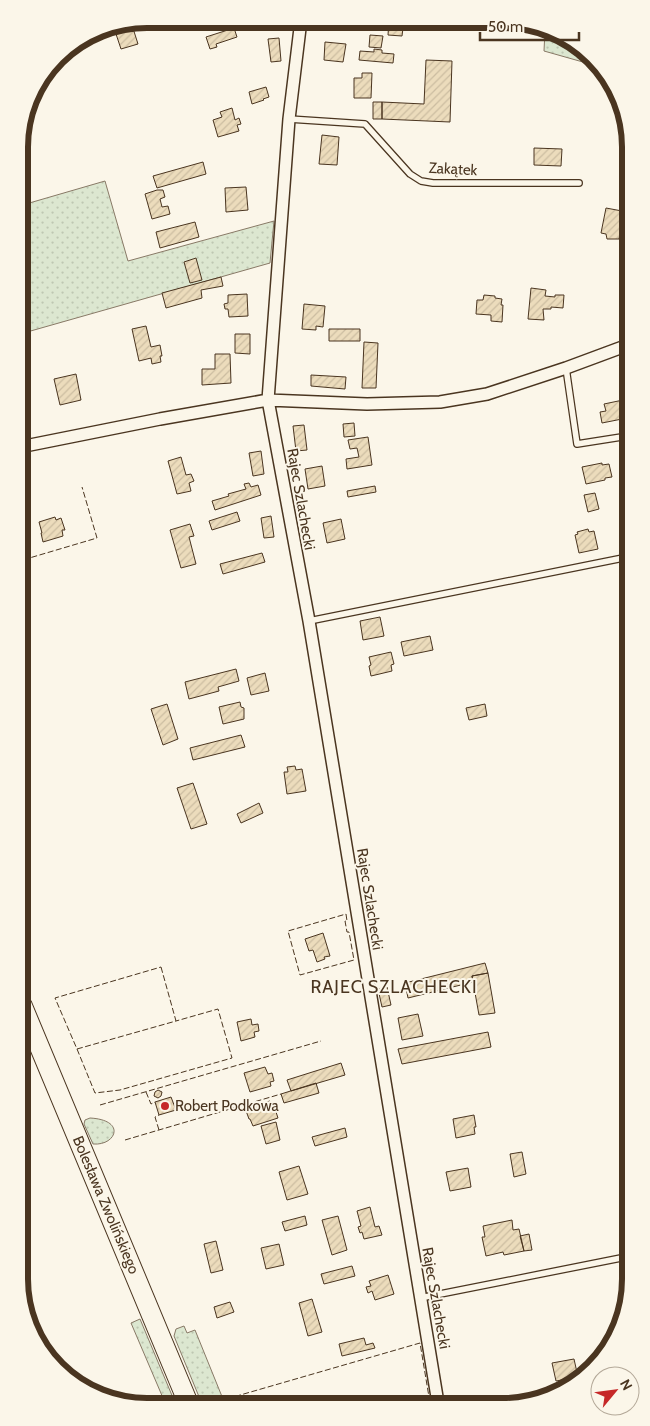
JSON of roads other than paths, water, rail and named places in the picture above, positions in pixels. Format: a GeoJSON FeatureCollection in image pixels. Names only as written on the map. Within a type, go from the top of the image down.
{"type":"FeatureCollection","features":[{"type":"Feature","properties":{"kind":"main road","name":"Bolesława Zwolińskiego"},"geometry":{"type":"LineString","coordinates":[[28,1019],[186,1398]]}},
{"type":"Feature","properties":{"kind":"street","name":"Rajec Szlachecki"},"geometry":{"type":"LineString","coordinates":[[300,28],[289,119],[268,400],[308,621],[437,1398]]}},
{"type":"Feature","properties":{"kind":"street"},"geometry":{"type":"LineString","coordinates":[[28,445],[160,418],[268,400],[367,404],[440,402],[488,394],[622,347]]}},
{"type":"Feature","properties":{"kind":"lane","name":"Zakątek"},"geometry":{"type":"LineString","coordinates":[[289,119],[365,124],[410,174],[421,181],[433,183],[579,183]]}},
{"type":"Feature","properties":{"kind":"lane"},"geometry":{"type":"LineString","coordinates":[[566,368],[578,444],[622,437]]}},
{"type":"Feature","properties":{"kind":"lane"},"geometry":{"type":"LineString","coordinates":[[308,621],[622,558]]}},
{"type":"Feature","properties":{"kind":"lane"},"geometry":{"type":"LineString","coordinates":[[420,1298],[622,1258]]}},
{"type":"Feature","properties":{"kind":"place","name":"Robert Podkowa"},"geometry":{"type":"Point","coordinates":[165,1106]}},
{"type":"Feature","properties":{"kind":"district","name":"RAJEC SZLACHECKI"},"geometry":{"type":"Point","coordinates":[394,987]}}]}
